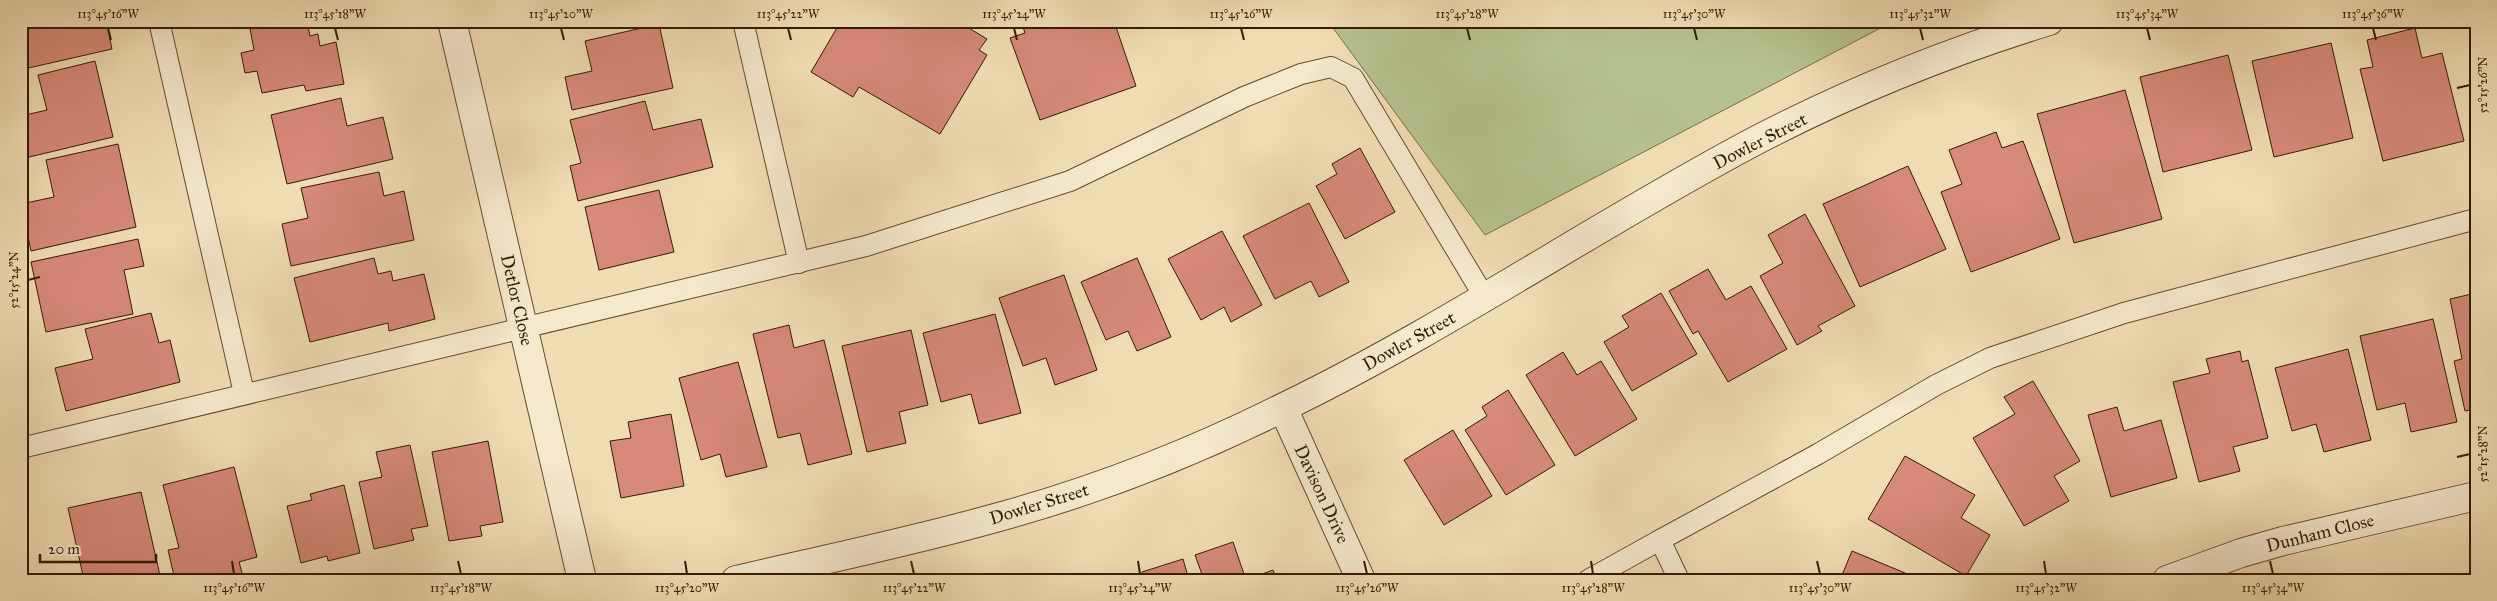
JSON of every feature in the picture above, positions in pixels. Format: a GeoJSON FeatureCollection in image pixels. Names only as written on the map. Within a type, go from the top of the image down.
{"type":"FeatureCollection","features":[{"type":"Feature","properties":{"kind":"street","name":"Detlor Close"},"geometry":{"type":"LineString","coordinates":[[452,21],[582,580]]}},
{"type":"Feature","properties":{"kind":"street","name":"Dowler Street"},"geometry":{"type":"LineString","coordinates":[[736,580],[936,534],[1055,500],[1194,450],[1283,408],[1385,355],[1757,140],[1892,77],[2004,35],[2049,21]]}},
{"type":"Feature","properties":{"kind":"street","name":"Davison Drive"},"geometry":{"type":"LineString","coordinates":[[1283,408],[1361,580]]}},
{"type":"Feature","properties":{"kind":"street","name":"Dunham Close"},"geometry":{"type":"LineString","coordinates":[[2167,580],[2240,553],[2283,541],[2476,496]]}},
{"type":"Feature","properties":{"kind":"lane"},"geometry":{"type":"LineString","coordinates":[[159,21],[244,393]]}},
{"type":"Feature","properties":{"kind":"lane"},"geometry":{"type":"LineString","coordinates":[[743,21],[799,263]]}},
{"type":"Feature","properties":{"kind":"lane"},"geometry":{"type":"LineString","coordinates":[[21,448],[244,393],[524,329],[866,246],[1070,181],[1244,97],[1301,74],[1331,67],[1353,78],[1485,298]]}},
{"type":"Feature","properties":{"kind":"lane"},"geometry":{"type":"LineString","coordinates":[[1588,580],[1818,454],[1936,385],[1990,358],[2124,313],[2476,219]]}},
{"type":"Feature","properties":{"kind":"lane"},"geometry":{"type":"LineString","coordinates":[[1660,540],[1679,580]]}},
{"type":"Feature","properties":{"kind":"green space"},"geometry":{"type":"Polygon","coordinates":[[[1328,21],[1894,21],[1485,235],[1328,21]]]}},
{"type":"Feature","properties":{"kind":"building"},"geometry":{"type":"Polygon","coordinates":[[[32,21],[106,21],[112,49],[24,69],[21,54],[21,31],[33,28],[32,21]]]}},
{"type":"Feature","properties":{"kind":"building"},"geometry":{"type":"Polygon","coordinates":[[[286,21],[307,21],[310,36],[318,34],[320,46],[336,42],[344,84],[306,91],[304,85],[262,93],[257,71],[245,73],[241,53],[254,50],[250,29],[286,21]]]}},
{"type":"Feature","properties":{"kind":"building"},"geometry":{"type":"Polygon","coordinates":[[[574,21],[598,21],[575,26],[574,21]]]}},
{"type":"Feature","properties":{"kind":"building"},"geometry":{"type":"Polygon","coordinates":[[[841,21],[957,21],[987,39],[979,50],[987,55],[940,134],[859,87],[853,97],[811,72],[841,21]]]}},
{"type":"Feature","properties":{"kind":"building"},"geometry":{"type":"Polygon","coordinates":[[[1021,21],[1114,21],[1136,86],[1040,120],[1010,38],[1025,33],[1021,21]]]}},
{"type":"Feature","properties":{"kind":"building"},"geometry":{"type":"Polygon","coordinates":[[[659,24],[673,88],[572,110],[565,77],[592,71],[585,41],[659,24]]]}},
{"type":"Feature","properties":{"kind":"building"},"geometry":{"type":"Polygon","coordinates":[[[2415,28],[2422,58],[2442,53],[2464,141],[2383,161],[2360,69],[2373,67],[2367,40],[2415,28]]]}},
{"type":"Feature","properties":{"kind":"building"},"geometry":{"type":"Polygon","coordinates":[[[2331,43],[2353,138],[2274,157],[2252,61],[2331,43]]]}},
{"type":"Feature","properties":{"kind":"building"},"geometry":{"type":"Polygon","coordinates":[[[2228,55],[2252,150],[2163,172],[2140,77],[2228,55]]]}},
{"type":"Feature","properties":{"kind":"building"},"geometry":{"type":"Polygon","coordinates":[[[95,61],[113,137],[21,159],[21,116],[47,110],[38,75],[95,61]]]}},
{"type":"Feature","properties":{"kind":"building"},"geometry":{"type":"Polygon","coordinates":[[[2125,90],[2162,219],[2074,243],[2037,114],[2125,90]]]}},
{"type":"Feature","properties":{"kind":"building"},"geometry":{"type":"Polygon","coordinates":[[[341,98],[347,126],[383,117],[393,159],[287,184],[271,115],[341,98]]]}},
{"type":"Feature","properties":{"kind":"building"},"geometry":{"type":"Polygon","coordinates":[[[645,101],[653,130],[701,119],[713,167],[578,201],[570,166],[581,163],[570,120],[645,101]]]}},
{"type":"Feature","properties":{"kind":"building"},"geometry":{"type":"Polygon","coordinates":[[[1996,132],[2002,148],[2023,141],[2060,239],[1971,272],[1941,192],[1962,184],[1949,150],[1996,132]]]}},
{"type":"Feature","properties":{"kind":"building"},"geometry":{"type":"Polygon","coordinates":[[[118,144],[136,227],[31,251],[21,204],[54,197],[46,160],[118,144]]]}},
{"type":"Feature","properties":{"kind":"building"},"geometry":{"type":"Polygon","coordinates":[[[1360,148],[1395,212],[1345,239],[1316,186],[1337,174],[1332,164],[1360,148]]]}},
{"type":"Feature","properties":{"kind":"building"},"geometry":{"type":"Polygon","coordinates":[[[1908,166],[1946,249],[1860,287],[1823,204],[1908,166]]]}},
{"type":"Feature","properties":{"kind":"building"},"geometry":{"type":"Polygon","coordinates":[[[379,172],[384,196],[404,191],[414,240],[291,266],[282,224],[308,218],[301,188],[379,172]]]}},
{"type":"Feature","properties":{"kind":"building"},"geometry":{"type":"Polygon","coordinates":[[[659,190],[674,252],[599,270],[585,207],[659,190]]]}},
{"type":"Feature","properties":{"kind":"building"},"geometry":{"type":"Polygon","coordinates":[[[1309,203],[1349,282],[1319,297],[1311,281],[1275,299],[1243,236],[1309,203]]]}},
{"type":"Feature","properties":{"kind":"building"},"geometry":{"type":"Polygon","coordinates":[[[1805,214],[1855,306],[1818,326],[1822,331],[1797,345],[1760,276],[1783,263],[1768,235],[1805,214]]]}},
{"type":"Feature","properties":{"kind":"building"},"geometry":{"type":"Polygon","coordinates":[[[1222,231],[1262,305],[1231,322],[1224,307],[1201,320],[1168,259],[1222,231]]]}},
{"type":"Feature","properties":{"kind":"building"},"geometry":{"type":"Polygon","coordinates":[[[138,239],[144,266],[124,270],[133,314],[46,332],[31,262],[138,239]]]}},
{"type":"Feature","properties":{"kind":"building"},"geometry":{"type":"Polygon","coordinates":[[[374,258],[378,274],[391,271],[393,281],[424,274],[435,319],[389,331],[388,323],[310,342],[294,278],[374,258]]]}},
{"type":"Feature","properties":{"kind":"building"},"geometry":{"type":"Polygon","coordinates":[[[1137,258],[1171,337],[1137,351],[1128,331],[1106,340],[1081,282],[1137,258]]]}},
{"type":"Feature","properties":{"kind":"building"},"geometry":{"type":"Polygon","coordinates":[[[1708,269],[1726,300],[1751,286],[1787,349],[1728,382],[1698,331],[1693,334],[1669,291],[1708,269]]]}},
{"type":"Feature","properties":{"kind":"building"},"geometry":{"type":"Polygon","coordinates":[[[1064,275],[1097,370],[1055,385],[1046,358],[1023,366],[999,298],[1064,275]]]}},
{"type":"Feature","properties":{"kind":"building"},"geometry":{"type":"Polygon","coordinates":[[[1661,293],[1697,354],[1632,391],[1604,342],[1629,327],[1622,316],[1661,293]]]}},
{"type":"Feature","properties":{"kind":"building"},"geometry":{"type":"Polygon","coordinates":[[[2476,293],[2476,409],[2465,411],[2454,361],[2462,359],[2450,299],[2476,293]]]}},
{"type":"Feature","properties":{"kind":"building"},"geometry":{"type":"Polygon","coordinates":[[[151,313],[159,343],[170,340],[180,382],[66,411],[55,368],[93,359],[85,329],[151,313]]]}},
{"type":"Feature","properties":{"kind":"building"},"geometry":{"type":"Polygon","coordinates":[[[995,314],[1021,413],[979,424],[971,394],[941,402],[923,333],[995,314]]]}},
{"type":"Feature","properties":{"kind":"building"},"geometry":{"type":"Polygon","coordinates":[[[2433,319],[2457,422],[2411,432],[2405,403],[2377,410],[2360,336],[2433,319]]]}},
{"type":"Feature","properties":{"kind":"building"},"geometry":{"type":"Polygon","coordinates":[[[789,325],[794,348],[824,340],[852,454],[808,465],[800,433],[778,438],[753,334],[789,325]]]}},
{"type":"Feature","properties":{"kind":"building"},"geometry":{"type":"Polygon","coordinates":[[[911,330],[928,405],[899,412],[906,443],[867,452],[842,346],[911,330]]]}},
{"type":"Feature","properties":{"kind":"building"},"geometry":{"type":"Polygon","coordinates":[[[2348,349],[2371,440],[2324,452],[2316,424],[2292,431],[2275,368],[2348,349]]]}},
{"type":"Feature","properties":{"kind":"building"},"geometry":{"type":"Polygon","coordinates":[[[2240,351],[2242,362],[2248,360],[2268,438],[2233,447],[2240,471],[2199,482],[2173,382],[2210,373],[2206,359],[2240,351]]]}},
{"type":"Feature","properties":{"kind":"building"},"geometry":{"type":"Polygon","coordinates":[[[1563,352],[1577,375],[1601,361],[1637,419],[1575,456],[1526,375],[1563,352]]]}},
{"type":"Feature","properties":{"kind":"building"},"geometry":{"type":"Polygon","coordinates":[[[738,362],[767,467],[726,477],[720,454],[701,460],[679,378],[738,362]]]}},
{"type":"Feature","properties":{"kind":"building"},"geometry":{"type":"Polygon","coordinates":[[[2033,381],[2080,461],[2054,476],[2069,501],[2024,526],[1973,438],[2015,414],[2004,397],[2033,381]]]}},
{"type":"Feature","properties":{"kind":"building"},"geometry":{"type":"Polygon","coordinates":[[[1508,390],[1555,465],[1506,495],[1465,430],[1487,416],[1482,407],[1508,390]]]}},
{"type":"Feature","properties":{"kind":"building"},"geometry":{"type":"Polygon","coordinates":[[[2117,407],[2124,431],[2161,420],[2177,478],[2111,497],[2088,415],[2117,407]]]}},
{"type":"Feature","properties":{"kind":"building"},"geometry":{"type":"Polygon","coordinates":[[[671,414],[684,486],[621,498],[610,441],[631,438],[628,422],[671,414]]]}},
{"type":"Feature","properties":{"kind":"building"},"geometry":{"type":"Polygon","coordinates":[[[1453,430],[1492,496],[1444,525],[1404,460],[1453,430]]]}},
{"type":"Feature","properties":{"kind":"building"},"geometry":{"type":"Polygon","coordinates":[[[488,441],[503,522],[480,526],[482,536],[449,541],[432,452],[488,441]]]}},
{"type":"Feature","properties":{"kind":"building"},"geometry":{"type":"Polygon","coordinates":[[[410,445],[428,526],[411,529],[414,540],[374,549],[359,482],[382,477],[376,452],[410,445]]]}},
{"type":"Feature","properties":{"kind":"building"},"geometry":{"type":"Polygon","coordinates":[[[1905,456],[1975,495],[1961,518],[1990,535],[1966,576],[1868,519],[1905,456]]]}},
{"type":"Feature","properties":{"kind":"building"},"geometry":{"type":"Polygon","coordinates":[[[234,467],[257,557],[239,562],[244,580],[175,580],[168,550],[179,548],[163,485],[234,467]]]}},
{"type":"Feature","properties":{"kind":"building"},"geometry":{"type":"Polygon","coordinates":[[[344,485],[360,553],[328,561],[327,556],[301,563],[287,506],[312,500],[310,494],[344,485]]]}},
{"type":"Feature","properties":{"kind":"building"},"geometry":{"type":"Polygon","coordinates":[[[141,492],[161,580],[111,580],[110,576],[84,580],[68,508],[141,492]]]}},
{"type":"Feature","properties":{"kind":"building"},"geometry":{"type":"Polygon","coordinates":[[[1233,542],[1246,580],[1204,580],[1195,555],[1233,542]]]}},
{"type":"Feature","properties":{"kind":"building"},"geometry":{"type":"Polygon","coordinates":[[[1852,551],[1922,580],[1840,580],[1852,551]]]}},
{"type":"Feature","properties":{"kind":"building"},"geometry":{"type":"Polygon","coordinates":[[[1183,559],[1189,580],[1145,580],[1142,572],[1183,559]]]}},
{"type":"Feature","properties":{"kind":"building"},"geometry":{"type":"Polygon","coordinates":[[[1273,570],[1277,580],[1246,580],[1273,570]]]}}]}
